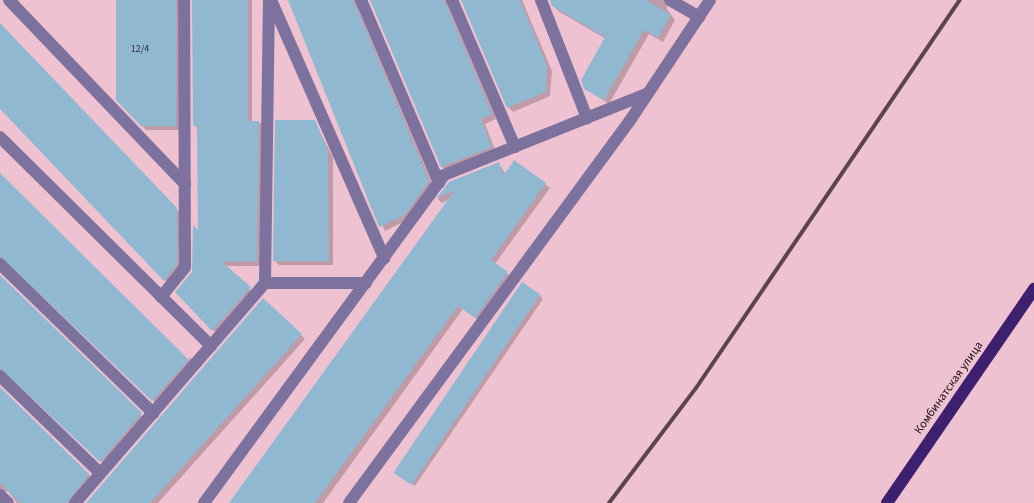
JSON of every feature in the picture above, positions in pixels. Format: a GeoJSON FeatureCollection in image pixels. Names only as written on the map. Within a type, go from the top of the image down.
{"type":"FeatureCollection","features":[{"type":"Feature","properties":{"kind":"main road","name":"Комбинатская улица"},"geometry":{"type":"LineString","coordinates":[[887,503],[1034,289]]}},
{"type":"Feature","properties":{"kind":"lane"},"geometry":{"type":"LineString","coordinates":[[10,0],[185,184]]}},
{"type":"Feature","properties":{"kind":"lane"},"geometry":{"type":"LineString","coordinates":[[161,296],[185,267],[184,0]]}},
{"type":"Feature","properties":{"kind":"lane"},"geometry":{"type":"LineString","coordinates":[[270,0],[384,258]]}},
{"type":"Feature","properties":{"kind":"lane"},"geometry":{"type":"LineString","coordinates":[[75,503],[266,284],[270,0]]}},
{"type":"Feature","properties":{"kind":"lane"},"geometry":{"type":"LineString","coordinates":[[361,0],[439,183]]}},
{"type":"Feature","properties":{"kind":"lane"},"geometry":{"type":"LineString","coordinates":[[452,0],[515,147]]}},
{"type":"Feature","properties":{"kind":"lane"},"geometry":{"type":"LineString","coordinates":[[541,0],[587,118]]}},
{"type":"Feature","properties":{"kind":"lane"},"geometry":{"type":"LineString","coordinates":[[670,0],[699,17]]}},
{"type":"Feature","properties":{"kind":"lane"},"geometry":{"type":"LineString","coordinates":[[349,503],[647,94],[710,0]]}},
{"type":"Feature","properties":{"kind":"lane"},"geometry":{"type":"LineString","coordinates":[[204,503],[444,175],[647,94]]}},
{"type":"Feature","properties":{"kind":"lane"},"geometry":{"type":"LineString","coordinates":[[0,137],[211,346]]}},
{"type":"Feature","properties":{"kind":"lane"},"geometry":{"type":"LineString","coordinates":[[0,264],[153,413]]}},
{"type":"Feature","properties":{"kind":"lane"},"geometry":{"type":"LineString","coordinates":[[266,284],[366,283]]}},
{"type":"Feature","properties":{"kind":"lane"},"geometry":{"type":"LineString","coordinates":[[0,376],[100,473]]}},
{"type":"Feature","properties":{"kind":"lane"},"geometry":{"type":"LineString","coordinates":[[0,495],[8,503]]}},
{"type":"Feature","properties":{"kind":"building"},"geometry":{"type":"Polygon","coordinates":[[[116,0],[176,0],[176,126],[141,126],[116,100],[116,0]]]}},
{"type":"Feature","properties":{"kind":"building"},"geometry":{"type":"Polygon","coordinates":[[[192,0],[248,0],[248,121],[259,121],[257,261],[222,262],[251,287],[212,331],[175,292],[192,272],[193,225],[198,230],[197,126],[193,126],[192,0]]]}},
{"type":"Feature","properties":{"kind":"building"},"geometry":{"type":"Polygon","coordinates":[[[288,0],[353,0],[429,181],[405,215],[379,227],[288,0]]]}},
{"type":"Feature","properties":{"kind":"building"},"geometry":{"type":"Polygon","coordinates":[[[370,0],[444,0],[492,114],[481,119],[492,147],[441,167],[370,0]]]}},
{"type":"Feature","properties":{"kind":"building"},"geometry":{"type":"Polygon","coordinates":[[[461,0],[520,0],[547,66],[546,92],[507,108],[461,0]]]}},
{"type":"Feature","properties":{"kind":"building"},"geometry":{"type":"Polygon","coordinates":[[[550,0],[646,0],[671,15],[658,38],[644,30],[604,100],[584,89],[581,80],[605,37],[552,6],[550,0]]]}},
{"type":"Feature","properties":{"kind":"building"},"geometry":{"type":"Polygon","coordinates":[[[0,23],[177,208],[177,264],[164,281],[0,109],[0,23]]]}},
{"type":"Feature","properties":{"kind":"building"},"geometry":{"type":"Polygon","coordinates":[[[275,120],[315,120],[328,151],[329,261],[273,261],[275,120]]]}},
{"type":"Feature","properties":{"kind":"building"},"geometry":{"type":"Polygon","coordinates":[[[514,160],[546,183],[491,260],[508,272],[475,318],[458,306],[315,503],[229,503],[455,190],[436,199],[449,182],[499,162],[504,175],[514,160]]]}},
{"type":"Feature","properties":{"kind":"building"},"geometry":{"type":"Polygon","coordinates":[[[0,173],[188,359],[191,357],[152,401],[0,256],[0,173]]]}},
{"type":"Feature","properties":{"kind":"building"},"geometry":{"type":"Polygon","coordinates":[[[0,275],[142,413],[100,462],[0,368],[0,275]]]}},
{"type":"Feature","properties":{"kind":"building"},"geometry":{"type":"Polygon","coordinates":[[[522,282],[540,294],[412,485],[393,473],[522,282]]]}},
{"type":"Feature","properties":{"kind":"building"},"geometry":{"type":"Polygon","coordinates":[[[263,298],[302,334],[150,503],[86,503],[263,298]]]}},
{"type":"Feature","properties":{"kind":"building"},"geometry":{"type":"Polygon","coordinates":[[[0,387],[89,474],[67,503],[20,503],[0,483],[0,387]]]}},
{"type":"Feature","properties":{"kind":"railway"},"geometry":{"type":"LineString","coordinates":[[609,503],[696,388],[960,0]]}}]}
